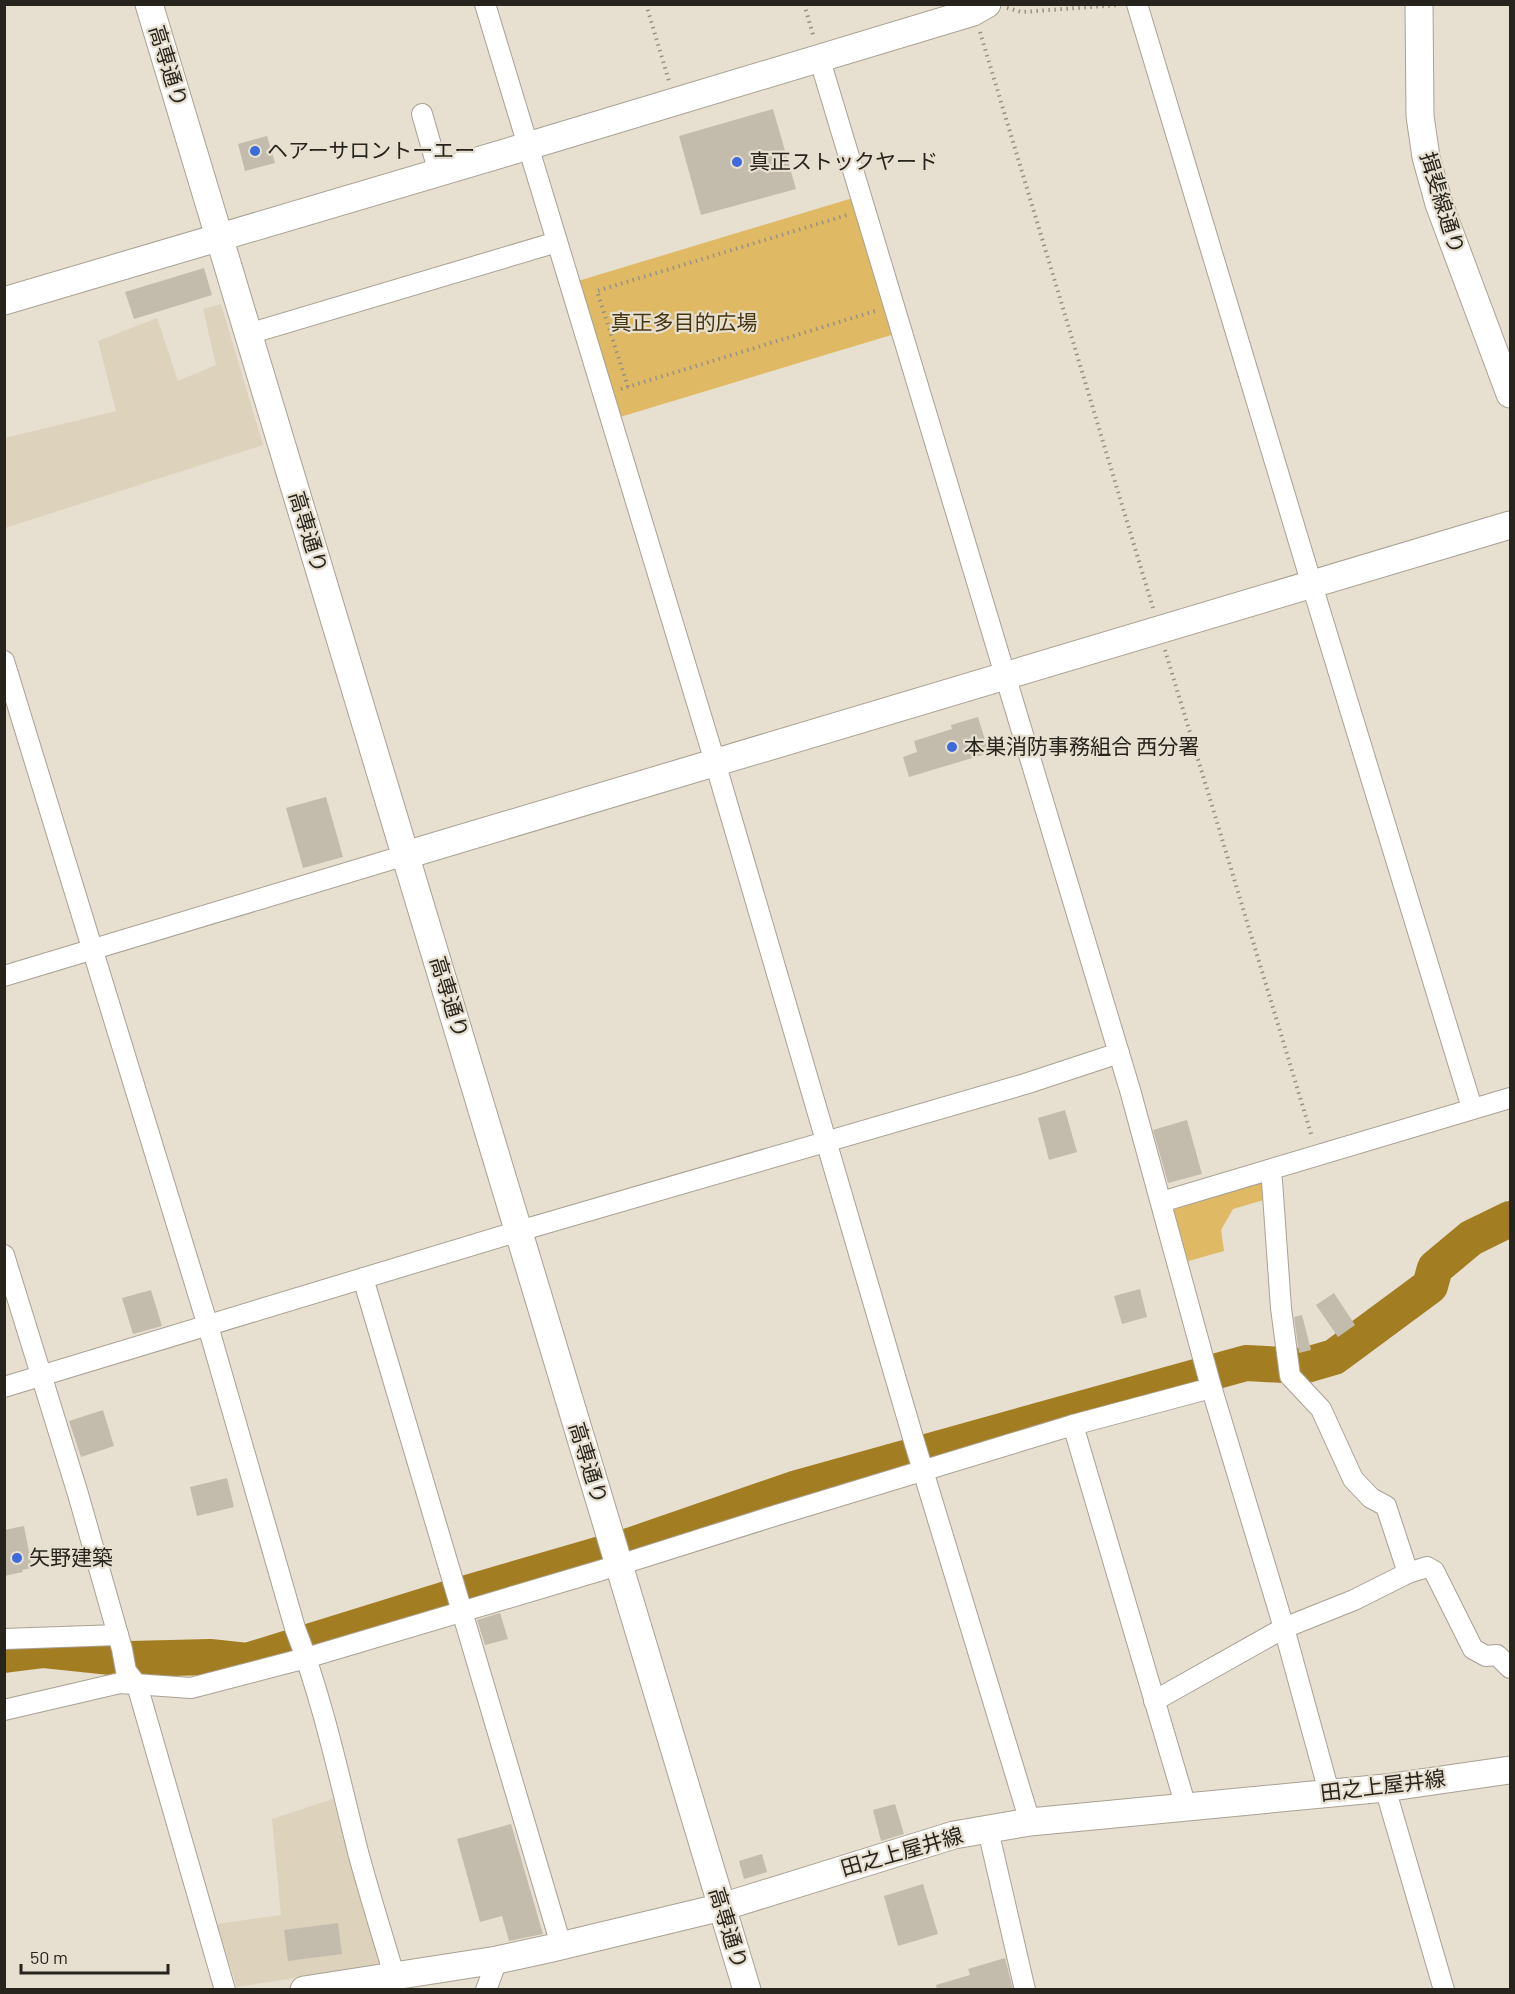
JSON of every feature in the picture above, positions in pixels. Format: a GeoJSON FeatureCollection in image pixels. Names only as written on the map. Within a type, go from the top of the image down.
{"type":"FeatureCollection","features":[{"type":"Feature","properties":{"kind":"street","name":"高専通り"},"geometry":{"type":"LineString","coordinates":[[149,4],[747,1989]]}},
{"type":"Feature","properties":{"kind":"street"},"geometry":{"type":"LineString","coordinates":[[485,4],[715,762],[923,1471],[1030,1822]]}},
{"type":"Feature","properties":{"kind":"street"},"geometry":{"type":"LineString","coordinates":[[1137,4],[1472,1108]]}},
{"type":"Feature","properties":{"kind":"street","name":"揖斐線通り"},"geometry":{"type":"LineString","coordinates":[[1419,4],[1420,116],[1425,157],[1439,204],[1510,394]]}},
{"type":"Feature","properties":{"kind":"street"},"geometry":{"type":"LineString","coordinates":[[4,301],[988,8]]}},
{"type":"Feature","properties":{"kind":"street"},"geometry":{"type":"LineString","coordinates":[[819,57],[1119,1053],[1208,1379],[1284,1628],[1329,1792]]}},
{"type":"Feature","properties":{"kind":"street"},"geometry":{"type":"LineString","coordinates":[[422,114],[439,173]]}},
{"type":"Feature","properties":{"kind":"street"},"geometry":{"type":"LineString","coordinates":[[248,334],[557,242]]}},
{"type":"Feature","properties":{"kind":"street"},"geometry":{"type":"LineString","coordinates":[[4,976],[1510,525]]}},
{"type":"Feature","properties":{"kind":"street"},"geometry":{"type":"LineString","coordinates":[[4,662],[208,1326],[295,1628],[306,1658],[394,1975]]}},
{"type":"Feature","properties":{"kind":"street"},"geometry":{"type":"LineString","coordinates":[[4,1387],[519,1231],[1025,1084],[1119,1053]]}},
{"type":"Feature","properties":{"kind":"street"},"geometry":{"type":"LineString","coordinates":[[1161,1202],[1510,1098]]}},
{"type":"Feature","properties":{"kind":"street"},"geometry":{"type":"LineString","coordinates":[[1269,1170],[1272,1181],[1281,1308],[1290,1376],[1321,1409],[1353,1479],[1371,1498],[1386,1506],[1408,1573]]}},
{"type":"Feature","properties":{"kind":"street"},"geometry":{"type":"LineString","coordinates":[[4,1255],[78,1494],[126,1671],[137,1685],[225,1989]]}},
{"type":"Feature","properties":{"kind":"street"},"geometry":{"type":"LineString","coordinates":[[363,1278],[561,1945]]}},
{"type":"Feature","properties":{"kind":"street"},"geometry":{"type":"LineString","coordinates":[[4,1710],[120,1683],[191,1688],[306,1658],[462,1612],[616,1554],[923,1471],[1073,1425],[1208,1379]]}},
{"type":"Feature","properties":{"kind":"street"},"geometry":{"type":"LineString","coordinates":[[1073,1425],[1186,1807]]}},
{"type":"Feature","properties":{"kind":"street"},"geometry":{"type":"LineString","coordinates":[[1155,1701],[1284,1628],[1354,1600],[1408,1573],[1427,1567],[1434,1571],[1473,1649],[1486,1656],[1497,1655],[1510,1668]]}},
{"type":"Feature","properties":{"kind":"street"},"geometry":{"type":"LineString","coordinates":[[4,1639],[118,1635]]}},
{"type":"Feature","properties":{"kind":"street","name":"田之上屋井線"},"geometry":{"type":"LineString","coordinates":[[304,1989],[497,1959],[722,1907],[954,1835],[1030,1822],[1385,1788],[1510,1770]]}},
{"type":"Feature","properties":{"kind":"street"},"geometry":{"type":"LineString","coordinates":[[1385,1788],[1444,1989]]}},
{"type":"Feature","properties":{"kind":"street"},"geometry":{"type":"LineString","coordinates":[[988,1830],[1025,1989]]}},
{"type":"Feature","properties":{"kind":"street"},"geometry":{"type":"LineString","coordinates":[[486,1989],[497,1959]]}},
{"type":"Feature","properties":{"kind":"path"},"geometry":{"type":"LineString","coordinates":[[646,4],[675,102]]}},
{"type":"Feature","properties":{"kind":"path"},"geometry":{"type":"LineString","coordinates":[[804,4],[819,57]]}},
{"type":"Feature","properties":{"kind":"path"},"geometry":{"type":"LineString","coordinates":[[1119,4],[1022,12],[988,8],[1159,631],[1317,1155]]}},
{"type":"Feature","properties":{"kind":"path"},"geometry":{"type":"LineString","coordinates":[[628,387],[597,291],[847,214],[850,225]]}},
{"type":"Feature","properties":{"kind":"path"},"geometry":{"type":"LineString","coordinates":[[603,393],[875,311],[872,301]]}},
{"type":"Feature","properties":{"kind":"shaded area"},"geometry":{"type":"Polygon","coordinates":[[[221,304],[263,445],[5,528],[5,438],[116,411],[98,341],[157,318],[178,381],[216,365],[203,309],[221,304]]]}},
{"type":"Feature","properties":{"kind":"shaded area"},"geometry":{"type":"Polygon","coordinates":[[[333,1799],[380,1964],[237,1987],[217,1924],[281,1915],[272,1819],[333,1799]]]}},
{"type":"Feature","properties":{"kind":"green space","name":"真正多目的広場"},"geometry":{"type":"Polygon","coordinates":[[[856,197],[898,333],[620,417],[578,281],[856,197]]]}},
{"type":"Feature","properties":{"kind":"green space"},"geometry":{"type":"Polygon","coordinates":[[[1257,1181],[1268,1188],[1267,1199],[1233,1209],[1221,1230],[1224,1251],[1185,1262],[1173,1210],[1257,1181]]]}},
{"type":"Feature","properties":{"kind":"building","name":"真正ストックヤード"},"geometry":{"type":"Polygon","coordinates":[[[773,109],[796,189],[701,215],[679,136],[773,109]]]}},
{"type":"Feature","properties":{"kind":"building","name":"ヘアーサロントーエー"},"geometry":{"type":"Polygon","coordinates":[[[267,136],[275,163],[245,171],[238,144],[267,136]]]}},
{"type":"Feature","properties":{"kind":"building"},"geometry":{"type":"Polygon","coordinates":[[[204,268],[212,295],[134,319],[125,292],[204,268]]]}},
{"type":"Feature","properties":{"kind":"building","name":"本巣消防事務組合 西分署"},"geometry":{"type":"Polygon","coordinates":[[[978,717],[989,753],[909,777],[903,757],[917,752],[914,741],[952,729],[951,725],[978,717]]]}},
{"type":"Feature","properties":{"kind":"building"},"geometry":{"type":"Polygon","coordinates":[[[326,797],[343,857],[303,868],[286,808],[326,797]]]}},
{"type":"Feature","properties":{"kind":"building"},"geometry":{"type":"Polygon","coordinates":[[[1065,1110],[1077,1152],[1049,1160],[1038,1118],[1065,1110]]]}},
{"type":"Feature","properties":{"kind":"building"},"geometry":{"type":"Polygon","coordinates":[[[1187,1120],[1202,1174],[1168,1183],[1153,1130],[1187,1120]]]}},
{"type":"Feature","properties":{"kind":"building"},"geometry":{"type":"Polygon","coordinates":[[[1140,1289],[1147,1317],[1122,1324],[1114,1296],[1140,1289]]]}},
{"type":"Feature","properties":{"kind":"building"},"geometry":{"type":"Polygon","coordinates":[[[151,1290],[162,1326],[133,1334],[122,1298],[151,1290]]]}},
{"type":"Feature","properties":{"kind":"building"},"geometry":{"type":"Polygon","coordinates":[[[1334,1293],[1355,1325],[1338,1337],[1316,1305],[1334,1293]]]}},
{"type":"Feature","properties":{"kind":"building"},"geometry":{"type":"Polygon","coordinates":[[[1302,1315],[1311,1350],[1299,1353],[1294,1317],[1302,1315]]]}},
{"type":"Feature","properties":{"kind":"building"},"geometry":{"type":"Polygon","coordinates":[[[103,1410],[114,1446],[81,1457],[69,1421],[103,1410]]]}},
{"type":"Feature","properties":{"kind":"building"},"geometry":{"type":"Polygon","coordinates":[[[227,1478],[234,1507],[197,1516],[190,1487],[227,1478]]]}},
{"type":"Feature","properties":{"kind":"building","name":"矢野建築"},"geometry":{"type":"Polygon","coordinates":[[[24,1526],[32,1568],[4,1576],[4,1530],[24,1526]]]}},
{"type":"Feature","properties":{"kind":"building"},"geometry":{"type":"Polygon","coordinates":[[[500,1613],[508,1639],[485,1645],[477,1620],[500,1613]]]}},
{"type":"Feature","properties":{"kind":"building"},"geometry":{"type":"Polygon","coordinates":[[[895,1804],[904,1834],[881,1841],[873,1810],[895,1804]]]}},
{"type":"Feature","properties":{"kind":"building"},"geometry":{"type":"Polygon","coordinates":[[[511,1824],[543,1934],[509,1941],[502,1916],[480,1922],[457,1839],[511,1824]]]}},
{"type":"Feature","properties":{"kind":"building"},"geometry":{"type":"Polygon","coordinates":[[[762,1854],[767,1872],[744,1879],[739,1861],[762,1854]]]}},
{"type":"Feature","properties":{"kind":"building"},"geometry":{"type":"Polygon","coordinates":[[[923,1884],[938,1934],[898,1946],[884,1896],[923,1884]]]}},
{"type":"Feature","properties":{"kind":"building"},"geometry":{"type":"Polygon","coordinates":[[[338,1923],[342,1954],[288,1961],[284,1930],[338,1923]]]}},
{"type":"Feature","properties":{"kind":"building"},"geometry":{"type":"Polygon","coordinates":[[[1005,1958],[1013,1989],[937,1989],[936,1985],[970,1975],[968,1969],[1005,1958]]]}},
{"type":"Feature","properties":{"kind":"waterway"},"geometry":{"type":"LineString","coordinates":[[4,1655],[44,1650],[130,1659],[210,1657],[247,1661],[632,1545],[797,1488],[1246,1363],[1303,1366],[1334,1357],[1430,1286],[1435,1268],[1471,1238],[1510,1219]]}},
{"type":"Feature","properties":{"kind":"place","name":"ヘアーサロントーエー"},"geometry":{"type":"Point","coordinates":[255,151]}},
{"type":"Feature","properties":{"kind":"place","name":"真正ストックヤード"},"geometry":{"type":"Point","coordinates":[737,162]}},
{"type":"Feature","properties":{"kind":"place","name":"本巣消防事務組合 西分署"},"geometry":{"type":"Point","coordinates":[952,747]}},
{"type":"Feature","properties":{"kind":"place","name":"矢野建築"},"geometry":{"type":"Point","coordinates":[17,1558]}}]}
